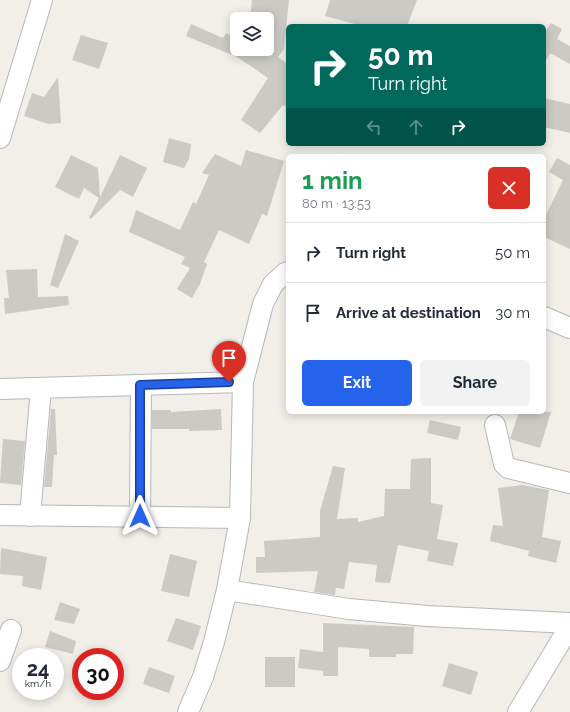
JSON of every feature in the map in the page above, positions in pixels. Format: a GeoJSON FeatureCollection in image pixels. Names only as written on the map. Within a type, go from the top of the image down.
{"type":"FeatureCollection","features":[{"type":"Feature","properties":{"kind":"street"},"geometry":{"type":"LineString","coordinates":[[0,138],[42,0]]}},
{"type":"Feature","properties":{"kind":"street"},"geometry":{"type":"LineString","coordinates":[[188,712],[203,677],[227,590],[240,518],[244,382],[263,304],[273,284],[286,272]]}},
{"type":"Feature","properties":{"kind":"street"},"geometry":{"type":"LineString","coordinates":[[546,318],[570,328]]}},
{"type":"Feature","properties":{"kind":"street"},"geometry":{"type":"LineString","coordinates":[[0,389],[244,382]]}},
{"type":"Feature","properties":{"kind":"street"},"geometry":{"type":"LineString","coordinates":[[140,385],[140,516]]}},
{"type":"Feature","properties":{"kind":"street"},"geometry":{"type":"LineString","coordinates":[[30,516],[41,388]]}},
{"type":"Feature","properties":{"kind":"street"},"geometry":{"type":"LineString","coordinates":[[495,425],[504,464],[508,468],[570,483]]}},
{"type":"Feature","properties":{"kind":"street"},"geometry":{"type":"LineString","coordinates":[[0,515],[240,518]]}},
{"type":"Feature","properties":{"kind":"street"},"geometry":{"type":"LineString","coordinates":[[227,590],[348,609],[427,616],[570,623]]}},
{"type":"Feature","properties":{"kind":"street"},"geometry":{"type":"LineString","coordinates":[[518,712],[570,626]]}},
{"type":"Feature","properties":{"kind":"street"},"geometry":{"type":"LineString","coordinates":[[0,661],[11,630]]}},
{"type":"Feature","properties":{"kind":"building"},"geometry":{"type":"Polygon","coordinates":[[[252,0],[289,0],[284,49],[278,57],[286,63],[286,107],[283,105],[260,133],[241,120],[268,78],[235,56],[274,56],[274,12],[251,12],[252,0]]]}},
{"type":"Feature","properties":{"kind":"building"},"geometry":{"type":"Polygon","coordinates":[[[330,0],[417,0],[408,24],[355,24],[325,16],[330,0]]]}},
{"type":"Feature","properties":{"kind":"building"},"geometry":{"type":"Polygon","coordinates":[[[551,23],[562,29],[557,39],[570,46],[570,64],[550,53],[546,60],[546,30],[551,23]]]}},
{"type":"Feature","properties":{"kind":"building"},"geometry":{"type":"Polygon","coordinates":[[[191,24],[223,38],[226,33],[230,35],[230,54],[186,36],[191,24]]]}},
{"type":"Feature","properties":{"kind":"building"},"geometry":{"type":"Polygon","coordinates":[[[81,35],[108,43],[99,69],[72,60],[81,35]]]}},
{"type":"Feature","properties":{"kind":"building"},"geometry":{"type":"Polygon","coordinates":[[[58,77],[61,123],[48,124],[24,116],[32,93],[44,97],[58,77]]]}},
{"type":"Feature","properties":{"kind":"building"},"geometry":{"type":"Polygon","coordinates":[[[546,98],[570,104],[570,133],[546,127],[546,98]]]}},
{"type":"Feature","properties":{"kind":"building"},"geometry":{"type":"Polygon","coordinates":[[[169,138],[191,144],[189,159],[184,168],[163,162],[169,138]]]}},
{"type":"Feature","properties":{"kind":"building"},"geometry":{"type":"Polygon","coordinates":[[[246,150],[284,161],[267,216],[262,214],[249,244],[219,230],[204,262],[207,264],[200,284],[192,298],[177,289],[190,268],[181,264],[185,257],[129,232],[136,210],[180,230],[193,202],[196,204],[209,175],[202,173],[215,154],[241,166],[246,150]]]}},
{"type":"Feature","properties":{"kind":"building"},"geometry":{"type":"Polygon","coordinates":[[[71,155],[98,168],[100,197],[120,155],[147,168],[133,197],[120,190],[91,219],[89,218],[99,198],[84,188],[79,199],[55,187],[71,155]]]}},
{"type":"Feature","properties":{"kind":"building"},"geometry":{"type":"Polygon","coordinates":[[[557,158],[570,165],[570,249],[546,238],[546,215],[563,180],[549,172],[557,158]]]}},
{"type":"Feature","properties":{"kind":"building"},"geometry":{"type":"Polygon","coordinates":[[[65,234],[79,241],[58,288],[50,285],[65,234]]]}},
{"type":"Feature","properties":{"kind":"building"},"geometry":{"type":"Polygon","coordinates":[[[37,269],[38,297],[68,296],[69,305],[5,314],[4,298],[9,298],[6,270],[37,269]]]}},
{"type":"Feature","properties":{"kind":"building"},"geometry":{"type":"Polygon","coordinates":[[[51,409],[55,409],[57,455],[54,455],[52,487],[44,487],[51,409]]]}},
{"type":"Feature","properties":{"kind":"building"},"geometry":{"type":"Polygon","coordinates":[[[221,409],[222,430],[189,431],[189,429],[152,429],[152,410],[171,410],[171,412],[221,409]]]}},
{"type":"Feature","properties":{"kind":"building"},"geometry":{"type":"Polygon","coordinates":[[[546,412],[551,412],[540,448],[510,439],[518,414],[546,414],[546,412]]]}},
{"type":"Feature","properties":{"kind":"building"},"geometry":{"type":"Polygon","coordinates":[[[430,420],[461,427],[458,440],[427,433],[430,420]]]}},
{"type":"Feature","properties":{"kind":"building"},"geometry":{"type":"Polygon","coordinates":[[[3,439],[25,441],[21,485],[0,483],[3,439]]]}},
{"type":"Feature","properties":{"kind":"building"},"geometry":{"type":"Polygon","coordinates":[[[431,458],[431,503],[443,505],[437,539],[458,543],[453,566],[427,561],[429,551],[398,545],[390,583],[375,582],[377,565],[349,562],[344,589],[336,588],[335,595],[314,592],[318,571],[256,573],[256,557],[265,557],[264,541],[320,537],[320,511],[333,466],[345,468],[337,519],[358,518],[358,522],[384,516],[385,489],[410,489],[411,459],[431,458]]]}},
{"type":"Feature","properties":{"kind":"building"},"geometry":{"type":"Polygon","coordinates":[[[522,485],[549,490],[542,537],[561,541],[556,563],[528,556],[529,551],[490,541],[493,525],[503,526],[498,488],[522,485]]]}},
{"type":"Feature","properties":{"kind":"building"},"geometry":{"type":"Polygon","coordinates":[[[1,548],[47,557],[41,590],[22,586],[23,576],[0,574],[1,548]]]}},
{"type":"Feature","properties":{"kind":"building"},"geometry":{"type":"Polygon","coordinates":[[[170,554],[197,561],[189,597],[161,591],[170,554]]]}},
{"type":"Feature","properties":{"kind":"building"},"geometry":{"type":"Polygon","coordinates":[[[60,602],[80,609],[74,624],[54,620],[60,602]]]}},
{"type":"Feature","properties":{"kind":"building"},"geometry":{"type":"Polygon","coordinates":[[[176,618],[201,626],[193,650],[167,641],[176,618]]]}},
{"type":"Feature","properties":{"kind":"building"},"geometry":{"type":"Polygon","coordinates":[[[323,623],[414,627],[413,654],[396,654],[396,657],[369,657],[369,649],[338,647],[338,676],[323,676],[323,671],[298,668],[300,649],[323,652],[323,623]]]}},
{"type":"Feature","properties":{"kind":"building"},"geometry":{"type":"Polygon","coordinates":[[[50,631],[76,641],[74,648],[72,648],[72,654],[64,652],[64,648],[45,647],[50,631]]]}},
{"type":"Feature","properties":{"kind":"building"},"geometry":{"type":"Polygon","coordinates":[[[265,657],[295,657],[295,687],[265,687],[265,657]]]}},
{"type":"Feature","properties":{"kind":"building"},"geometry":{"type":"Polygon","coordinates":[[[449,663],[478,672],[471,695],[442,686],[449,663]]]}},
{"type":"Feature","properties":{"kind":"building"},"geometry":{"type":"Polygon","coordinates":[[[149,667],[175,676],[169,693],[143,684],[149,667]]]}},
{"type":"Feature","properties":{"kind":"route"},"geometry":{"type":"LineString","coordinates":[[140,516],[140,385],[229,382]]}}]}
